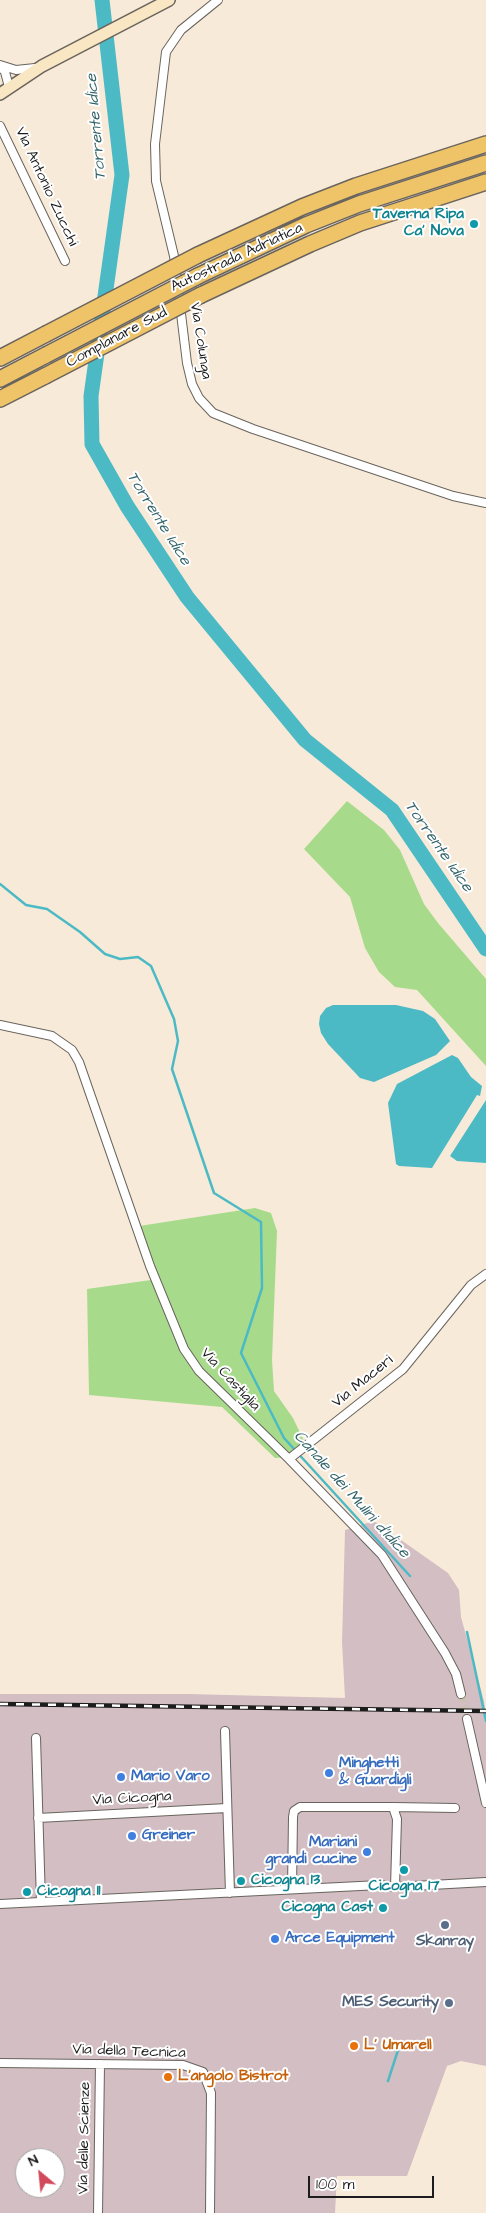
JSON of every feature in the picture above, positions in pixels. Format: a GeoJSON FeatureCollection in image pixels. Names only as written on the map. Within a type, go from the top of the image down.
{"type":"FeatureCollection","features":[{"type":"Feature","properties":{"kind":"highway","name":"Autostrada Adriatica"},"geometry":{"type":"LineString","coordinates":[[0,358],[198,255],[302,207],[356,186],[486,144]]}},
{"type":"Feature","properties":{"kind":"highway","name":"Autostrada Adriatica"},"geometry":{"type":"LineString","coordinates":[[0,379],[198,276],[306,225],[359,204],[486,163]]}},
{"type":"Feature","properties":{"kind":"highway","name":"Complanare Sud"},"geometry":{"type":"LineString","coordinates":[[0,399],[201,295],[310,244],[360,223],[486,182]]}},
{"type":"Feature","properties":{"kind":"main road"},"geometry":{"type":"LineString","coordinates":[[3,88],[166,1]]}},
{"type":"Feature","properties":{"kind":"street","name":"Via Colunga"},"geometry":{"type":"LineString","coordinates":[[216,1],[181,30],[166,52],[155,144],[156,181],[174,256],[186,363],[192,384],[200,398],[213,413],[252,429],[453,496],[486,502]]}},
{"type":"Feature","properties":{"kind":"street"},"geometry":{"type":"LineString","coordinates":[[0,66],[16,70],[28,70],[43,65]]}},
{"type":"Feature","properties":{"kind":"street"},"geometry":{"type":"LineString","coordinates":[[0,66],[5,72],[3,88]]}},
{"type":"Feature","properties":{"kind":"street","name":"Via Antonio Zucchi"},"geometry":{"type":"LineString","coordinates":[[0,126],[65,261]]}},
{"type":"Feature","properties":{"kind":"street","name":"Via Castiglia"},"geometry":{"type":"LineString","coordinates":[[0,1025],[52,1036],[72,1050],[80,1062],[150,1266],[184,1349],[199,1371],[294,1455],[382,1555],[445,1654],[456,1674],[461,1694]]}},
{"type":"Feature","properties":{"kind":"street","name":"Via Maceri"},"geometry":{"type":"LineString","coordinates":[[294,1455],[403,1369],[471,1284],[486,1274]]}},
{"type":"Feature","properties":{"kind":"street"},"geometry":{"type":"LineString","coordinates":[[466,1719],[486,1803]]}},
{"type":"Feature","properties":{"kind":"street"},"geometry":{"type":"LineString","coordinates":[[225,1731],[230,1892]]}},
{"type":"Feature","properties":{"kind":"street"},"geometry":{"type":"LineString","coordinates":[[36,1738],[41,1902]]}},
{"type":"Feature","properties":{"kind":"street"},"geometry":{"type":"LineString","coordinates":[[292,1890],[294,1811],[300,1807],[456,1808]]}},
{"type":"Feature","properties":{"kind":"street"},"geometry":{"type":"LineString","coordinates":[[393,1807],[398,1819],[395,1887]]}},
{"type":"Feature","properties":{"kind":"street","name":"Via Cicogna"},"geometry":{"type":"LineString","coordinates":[[38,1818],[227,1808]]}},
{"type":"Feature","properties":{"kind":"street"},"geometry":{"type":"LineString","coordinates":[[0,1904],[380,1885],[395,1887],[486,1882]]}},
{"type":"Feature","properties":{"kind":"street","name":"Via della Tecnica"},"geometry":{"type":"LineString","coordinates":[[0,2063],[183,2065],[203,2072],[211,2093],[210,2213]]}},
{"type":"Feature","properties":{"kind":"street","name":"Via delle Scienze"},"geometry":{"type":"LineString","coordinates":[[98,2213],[100,2064]]}},
{"type":"Feature","properties":{"kind":"shaded area"},"geometry":{"type":"Polygon","coordinates":[[[374,1521],[448,1573],[459,1590],[461,1617],[486,1714],[486,2066],[461,2061],[447,2066],[407,2176],[337,2176],[335,2213],[0,2213],[0,1694],[188,1694],[345,1698],[342,1642],[345,1530],[374,1521]]]}},
{"type":"Feature","properties":{"kind":"green space"},"geometry":{"type":"Polygon","coordinates":[[[347,801],[384,830],[400,850],[424,904],[486,979],[486,1066],[417,990],[395,987],[379,972],[365,948],[350,897],[304,849],[347,801]]]}},
{"type":"Feature","properties":{"kind":"green space"},"geometry":{"type":"Polygon","coordinates":[[[255,1208],[271,1213],[277,1231],[272,1360],[274,1391],[293,1418],[306,1445],[293,1457],[275,1458],[222,1407],[89,1395],[87,1289],[151,1280],[133,1227],[255,1208]]]}},
{"type":"Feature","properties":{"kind":"water"},"geometry":{"type":"Polygon","coordinates":[[[333,1005],[396,1005],[423,1011],[435,1019],[450,1041],[436,1055],[374,1082],[360,1078],[328,1044],[321,1033],[320,1016],[326,1008],[333,1005]]]}},
{"type":"Feature","properties":{"kind":"water"},"geometry":{"type":"Polygon","coordinates":[[[452,1055],[458,1058],[471,1077],[482,1086],[480,1096],[477,1095],[432,1168],[399,1166],[396,1164],[388,1103],[397,1084],[452,1055]]]}},
{"type":"Feature","properties":{"kind":"water"},"geometry":{"type":"Polygon","coordinates":[[[486,1100],[486,1163],[457,1161],[450,1156],[486,1100]]]}},
{"type":"Feature","properties":{"kind":"waterway","name":"Torrente Idice"},"geometry":{"type":"LineString","coordinates":[[102,0],[122,175],[91,396],[92,444],[127,506],[187,597],[305,740],[392,810],[486,949]]}},
{"type":"Feature","properties":{"kind":"waterway","name":"Canale dei Mulini d'Idice"},"geometry":{"type":"LineString","coordinates":[[0,884],[26,905],[47,909],[80,932],[105,954],[120,959],[138,957],[151,966],[174,1019],[178,1041],[172,1069],[214,1193],[261,1222],[262,1288],[241,1353],[284,1438],[410,1576]]}},
{"type":"Feature","properties":{"kind":"waterway","name":"Canale dei Mulini d'Idice"},"geometry":{"type":"LineString","coordinates":[[467,1632],[486,1721]]}},
{"type":"Feature","properties":{"kind":"waterway"},"geometry":{"type":"LineString","coordinates":[[388,2081],[400,2044]]}},
{"type":"Feature","properties":{"kind":"tunnel"},"geometry":{"type":"LineString","coordinates":[[461,1694],[467,1719]]}},
{"type":"Feature","properties":{"kind":"railway"},"geometry":{"type":"LineString","coordinates":[[0,1704],[486,1711]]}},
{"type":"Feature","properties":{"kind":"place","name":"Taverna Ripa Ca' Nova"},"geometry":{"type":"Point","coordinates":[474,224]}},
{"type":"Feature","properties":{"kind":"place","name":"Minghetti & Guardigli"},"geometry":{"type":"Point","coordinates":[329,1773]}},
{"type":"Feature","properties":{"kind":"place","name":"Mario Varo"},"geometry":{"type":"Point","coordinates":[121,1777]}},
{"type":"Feature","properties":{"kind":"place","name":"Greiner"},"geometry":{"type":"Point","coordinates":[132,1836]}},
{"type":"Feature","properties":{"kind":"place","name":"Mariani grandi cucine"},"geometry":{"type":"Point","coordinates":[367,1852]}},
{"type":"Feature","properties":{"kind":"place","name":"Cicogna 17"},"geometry":{"type":"Point","coordinates":[404,1870]}},
{"type":"Feature","properties":{"kind":"place","name":"Cicogna 13"},"geometry":{"type":"Point","coordinates":[241,1881]}},
{"type":"Feature","properties":{"kind":"place","name":"Cicogna 11"},"geometry":{"type":"Point","coordinates":[27,1892]}},
{"type":"Feature","properties":{"kind":"place","name":"Cicogna Cast"},"geometry":{"type":"Point","coordinates":[383,1908]}},
{"type":"Feature","properties":{"kind":"place","name":"Skanray"},"geometry":{"type":"Point","coordinates":[445,1925]}},
{"type":"Feature","properties":{"kind":"place","name":"Arce Equipment"},"geometry":{"type":"Point","coordinates":[275,1939]}},
{"type":"Feature","properties":{"kind":"place","name":"MES Security"},"geometry":{"type":"Point","coordinates":[449,2003]}},
{"type":"Feature","properties":{"kind":"place","name":"L' Umarell"},"geometry":{"type":"Point","coordinates":[354,2046]}},
{"type":"Feature","properties":{"kind":"place","name":"L'angolo Bistrot"},"geometry":{"type":"Point","coordinates":[168,2077]}}]}
